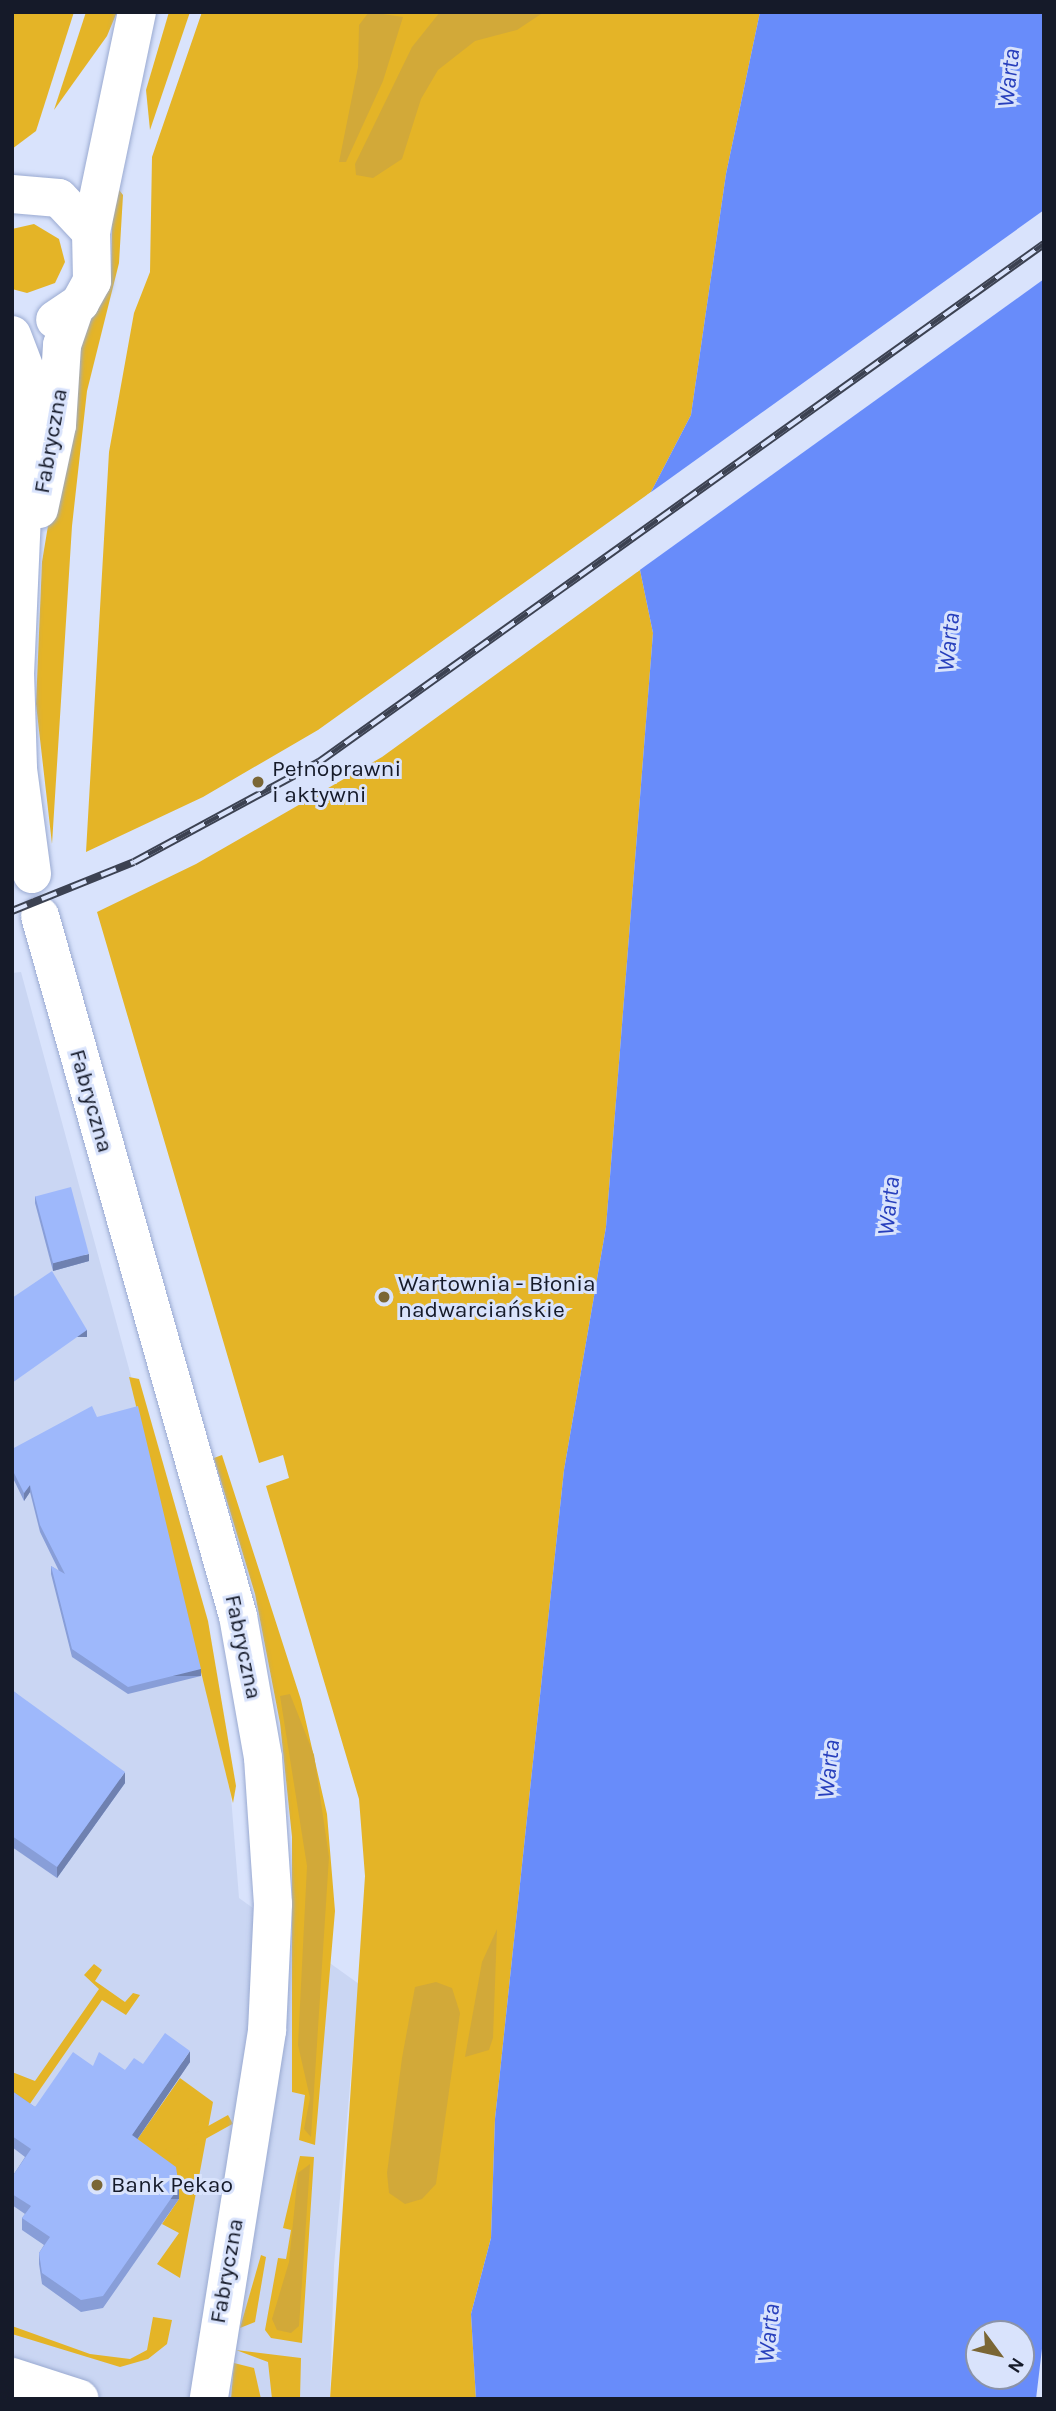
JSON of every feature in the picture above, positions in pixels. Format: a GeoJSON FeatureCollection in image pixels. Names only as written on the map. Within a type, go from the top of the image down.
{"type":"FeatureCollection","features":[{"type":"Feature","properties":{"kind":"street"},"geometry":{"type":"LineString","coordinates":[[91,232],[137,12]]}},
{"type":"Feature","properties":{"kind":"street"},"geometry":{"type":"LineString","coordinates":[[12,194],[59,198],[91,232]]}},
{"type":"Feature","properties":{"kind":"street","name":"Fabryczna"},"geometry":{"type":"LineString","coordinates":[[21,575],[57,425],[62,345],[75,307],[96,269],[91,232]]}},
{"type":"Feature","properties":{"kind":"street"},"geometry":{"type":"LineString","coordinates":[[12,323],[37,326],[75,307]]}},
{"type":"Feature","properties":{"kind":"street","name":"Fabryczna"},"geometry":{"type":"LineString","coordinates":[[12,335],[28,377],[16,718],[32,874]]}},
{"type":"Feature","properties":{"kind":"street","name":"Fabryczna"},"geometry":{"type":"LineString","coordinates":[[40,916],[238,1616],[265,1770],[273,1904],[267,2031],[209,2399]]}},
{"type":"Feature","properties":{"kind":"street"},"geometry":{"type":"LineString","coordinates":[[12,2377],[80,2399]]}},
{"type":"Feature","properties":{"kind":"shaded area"},"geometry":{"type":"Polygon","coordinates":[[[12,12],[74,12],[36,131],[12,149],[12,12]]]}},
{"type":"Feature","properties":{"kind":"shaded area"},"geometry":{"type":"Polygon","coordinates":[[[86,12],[117,12],[107,36],[54,110],[86,12]]]}},
{"type":"Feature","properties":{"kind":"shaded area"},"geometry":{"type":"Polygon","coordinates":[[[169,12],[190,12],[150,130],[146,90],[169,12]]]}},
{"type":"Feature","properties":{"kind":"shaded area"},"geometry":{"type":"Polygon","coordinates":[[[202,12],[760,12],[726,174],[691,415],[651,492],[318,730],[203,797],[86,852],[109,452],[134,313],[150,272],[152,157],[202,12]]]}},
{"type":"Feature","properties":{"kind":"shaded area"},"geometry":{"type":"Polygon","coordinates":[[[369,12],[403,17],[383,81],[346,162],[339,162],[358,67],[359,25],[369,12]]]}},
{"type":"Feature","properties":{"kind":"shaded area"},"geometry":{"type":"Polygon","coordinates":[[[440,12],[544,12],[517,30],[475,41],[438,70],[421,99],[402,159],[373,178],[356,175],[355,164],[412,47],[440,12]]]}},
{"type":"Feature","properties":{"kind":"shaded area"},"geometry":{"type":"Polygon","coordinates":[[[113,182],[123,195],[119,263],[87,391],[72,526],[52,844],[36,704],[42,562],[80,333],[111,278],[113,182]]]}},
{"type":"Feature","properties":{"kind":"shaded area"},"geometry":{"type":"Polygon","coordinates":[[[34,224],[59,239],[65,262],[55,283],[27,293],[12,289],[12,229],[34,224]]]}},
{"type":"Feature","properties":{"kind":"shaded area"},"geometry":{"type":"Polygon","coordinates":[[[640,570],[653,633],[606,1227],[564,1470],[495,2119],[491,2238],[471,2314],[476,2399],[330,2399],[365,1876],[359,1799],[266,1486],[289,1478],[283,1455],[259,1463],[97,912],[196,864],[382,757],[640,570]]]}},
{"type":"Feature","properties":{"kind":"shaded area"},"geometry":{"type":"Polygon","coordinates":[[[21,972],[177,1545],[231,1796],[239,1898],[359,1984],[334,2266],[330,2399],[12,2399],[12,973],[21,972]]]}},
{"type":"Feature","properties":{"kind":"shaded area"},"geometry":{"type":"Polygon","coordinates":[[[129,1377],[139,1379],[208,1621],[236,1786],[233,1803],[129,1377]]]}},
{"type":"Feature","properties":{"kind":"shaded area"},"geometry":{"type":"Polygon","coordinates":[[[222,1455],[301,1700],[327,1814],[335,1911],[315,2145],[299,2140],[305,2095],[292,2092],[292,1837],[280,1723],[255,1594],[214,1458],[222,1455]]]}},
{"type":"Feature","properties":{"kind":"shaded area"},"geometry":{"type":"Polygon","coordinates":[[[290,1694],[314,1755],[329,1857],[311,2137],[304,2129],[310,2098],[298,2045],[307,1866],[280,1696],[290,1694]]]}},
{"type":"Feature","properties":{"kind":"shaded area"},"geometry":{"type":"Polygon","coordinates":[[[497,1929],[493,2038],[489,2050],[465,2057],[482,1962],[497,1929]]]}},
{"type":"Feature","properties":{"kind":"shaded area"},"geometry":{"type":"Polygon","coordinates":[[[94,1964],[102,1970],[95,1981],[125,2002],[133,1993],[140,1995],[126,2015],[102,2000],[25,2111],[12,2102],[12,2072],[35,2081],[99,1989],[84,1975],[94,1964]]]}},
{"type":"Feature","properties":{"kind":"shaded area"},"geometry":{"type":"Polygon","coordinates":[[[436,1982],[452,1988],[460,2013],[436,2184],[422,2199],[405,2204],[389,2193],[387,2173],[402,2058],[415,1987],[436,1982]]]}},
{"type":"Feature","properties":{"kind":"shaded area"},"geometry":{"type":"Polygon","coordinates":[[[180,2078],[213,2102],[180,2278],[157,2264],[179,2233],[162,2224],[179,2199],[132,2147],[180,2078]]]}},
{"type":"Feature","properties":{"kind":"shaded area"},"geometry":{"type":"Polygon","coordinates":[[[228,2115],[233,2124],[55,2222],[50,2213],[228,2115]]]}},
{"type":"Feature","properties":{"kind":"shaded area"},"geometry":{"type":"Polygon","coordinates":[[[300,2156],[314,2157],[302,2343],[271,2338],[265,2330],[278,2258],[286,2259],[291,2230],[283,2228],[300,2156]]]}},
{"type":"Feature","properties":{"kind":"shaded area"},"geometry":{"type":"Polygon","coordinates":[[[310,2164],[299,2326],[291,2333],[277,2330],[272,2319],[289,2262],[298,2173],[310,2164]]]}},
{"type":"Feature","properties":{"kind":"shaded area"},"geometry":{"type":"Polygon","coordinates":[[[261,2255],[266,2257],[255,2322],[240,2328],[261,2255]]]}},
{"type":"Feature","properties":{"kind":"shaded area"},"geometry":{"type":"Polygon","coordinates":[[[153,2317],[172,2320],[167,2344],[148,2359],[120,2367],[12,2334],[12,2326],[90,2354],[130,2359],[147,2350],[153,2317]]]}},
{"type":"Feature","properties":{"kind":"shaded area"},"geometry":{"type":"Polygon","coordinates":[[[236,2350],[301,2358],[300,2399],[272,2399],[268,2362],[236,2350]]]}},
{"type":"Feature","properties":{"kind":"shaded area"},"geometry":{"type":"Polygon","coordinates":[[[234,2363],[254,2368],[261,2399],[231,2399],[234,2363]]]}},
{"type":"Feature","properties":{"kind":"water","name":"Warta"},"geometry":{"type":"Polygon","coordinates":[[[760,12],[1044,12],[1044,2332],[1036,2399],[476,2399],[471,2314],[491,2238],[495,2119],[564,1470],[606,1227],[653,633],[640,570],[651,492],[691,415],[726,174],[760,12]]]}},
{"type":"Feature","properties":{"kind":"pier"},"geometry":{"type":"Polygon","coordinates":[[[1044,210],[1044,279],[637,572],[647,495],[1044,210]]]}},
{"type":"Feature","properties":{"kind":"building"},"geometry":{"type":"Polygon","coordinates":[[[71,1187],[89,1254],[53,1263],[35,1197],[71,1187]]]}},
{"type":"Feature","properties":{"kind":"building"},"geometry":{"type":"Polygon","coordinates":[[[52,1271],[87,1330],[12,1383],[12,1298],[52,1271]]]}},
{"type":"Feature","properties":{"kind":"building"},"geometry":{"type":"Polygon","coordinates":[[[92,1406],[97,1417],[138,1406],[201,1669],[128,1687],[72,1649],[51,1566],[65,1574],[40,1525],[30,1485],[24,1493],[12,1469],[12,1449],[92,1406]]]}},
{"type":"Feature","properties":{"kind":"building"},"geometry":{"type":"Polygon","coordinates":[[[12,1690],[125,1772],[57,1867],[12,1836],[12,1690]]]}},
{"type":"Feature","properties":{"kind":"building","name":"Bank Pekao"},"geometry":{"type":"Polygon","coordinates":[[[165,2033],[190,2051],[132,2135],[176,2167],[179,2187],[103,2296],[81,2300],[42,2273],[39,2253],[50,2237],[22,2218],[31,2206],[12,2194],[12,2177],[31,2149],[12,2136],[12,2091],[35,2107],[73,2052],[93,2066],[99,2052],[125,2070],[134,2058],[143,2064],[165,2033]]]}},
{"type":"Feature","properties":{"kind":"railway"},"geometry":{"type":"LineString","coordinates":[[12,911],[134,862],[319,762],[1044,244]]}},
{"type":"Feature","properties":{"kind":"place","name":"Pełnoprawni i aktywni"},"geometry":{"type":"Point","coordinates":[258,782]}},
{"type":"Feature","properties":{"kind":"place","name":"Wartownia - Błonia nadwarciańskie"},"geometry":{"type":"Point","coordinates":[384,1297]}},
{"type":"Feature","properties":{"kind":"place","name":"Bank Pekao"},"geometry":{"type":"Point","coordinates":[97,2185]}}]}
